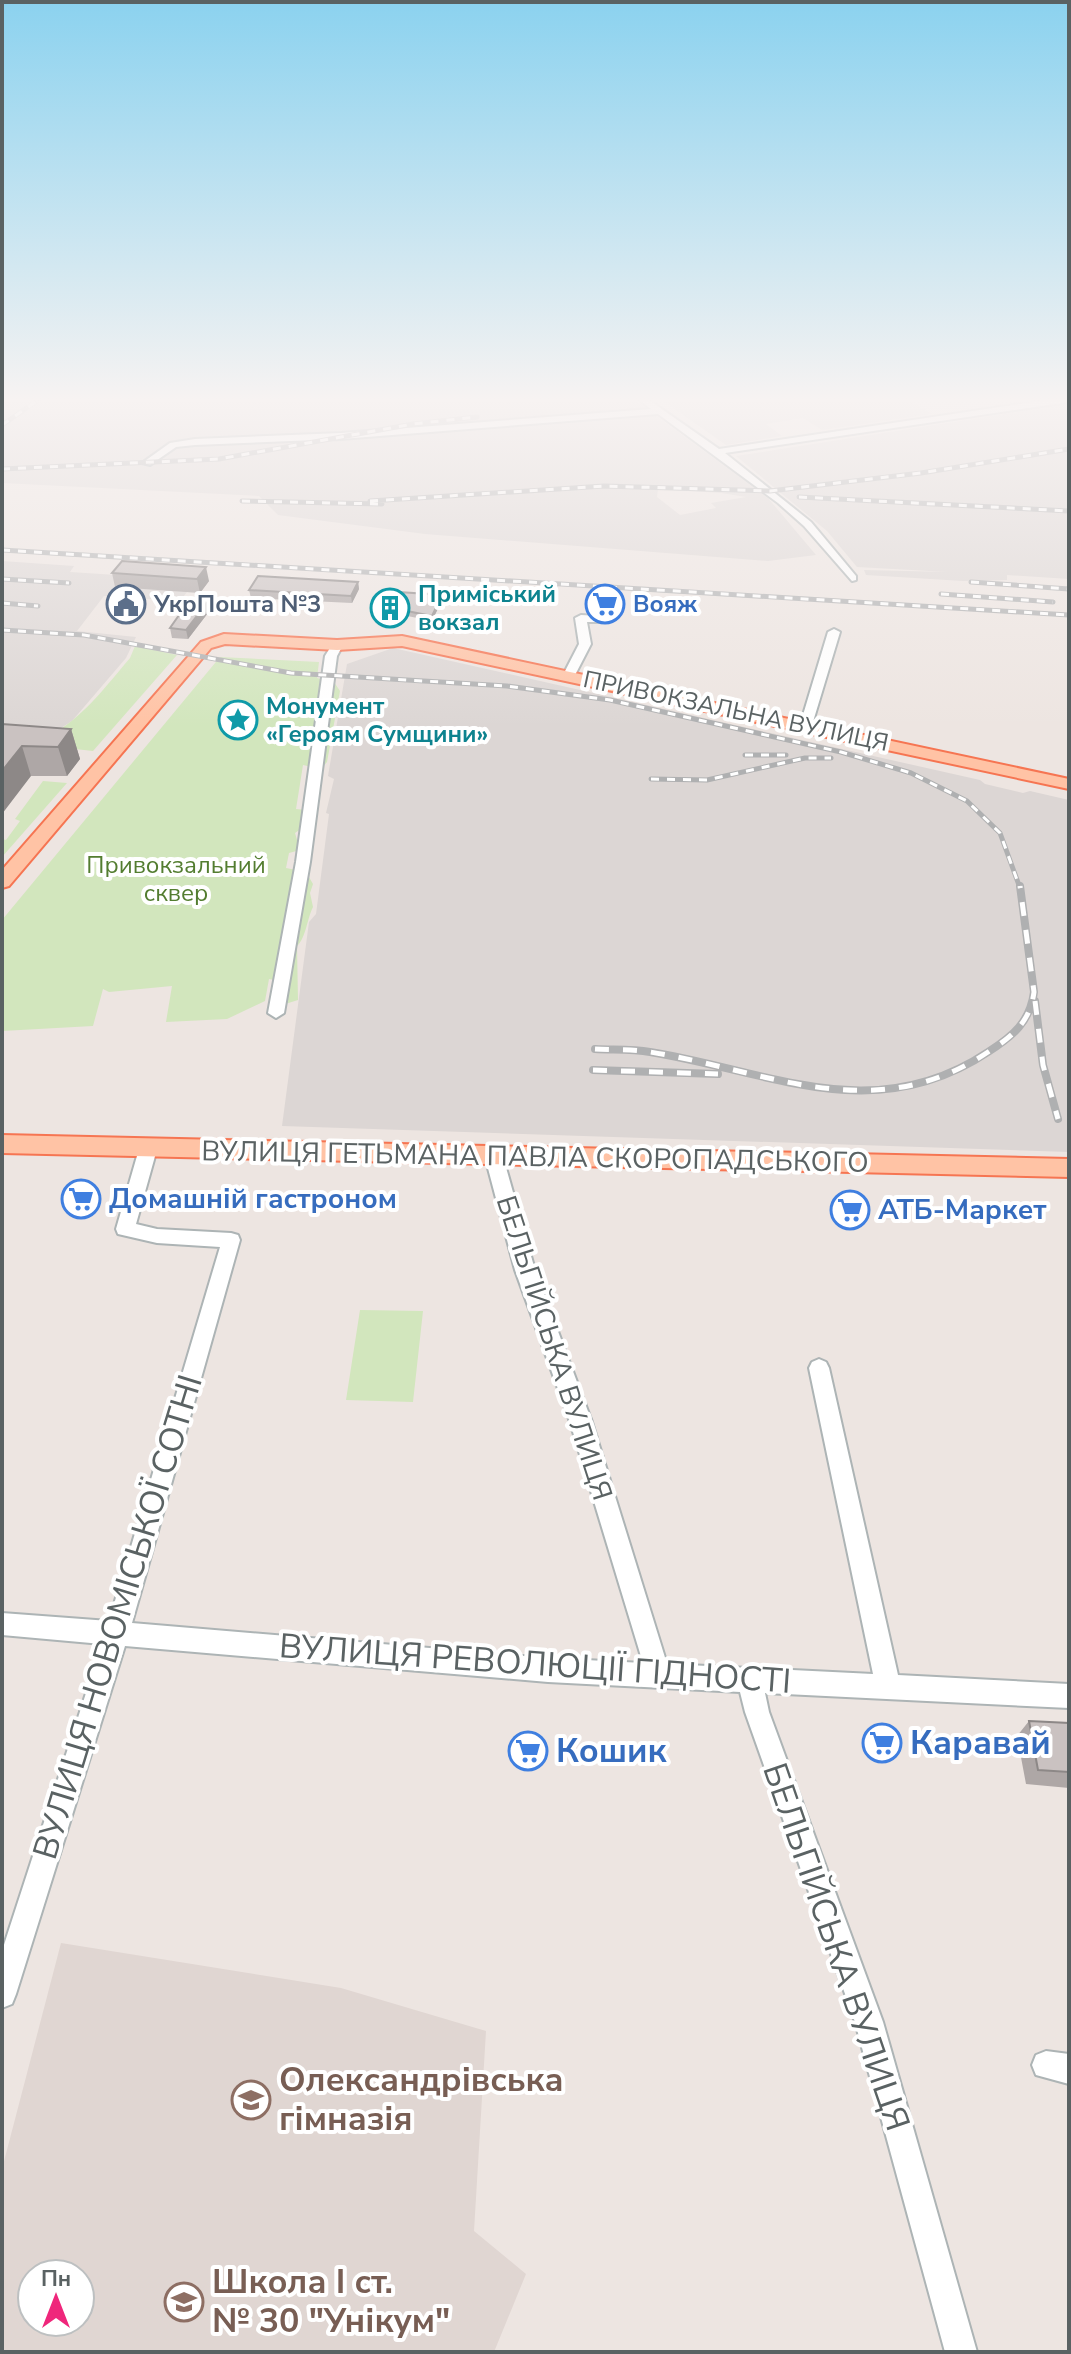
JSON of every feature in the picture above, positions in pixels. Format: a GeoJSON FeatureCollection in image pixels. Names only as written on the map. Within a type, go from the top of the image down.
{"type":"FeatureCollection","features":[{"type":"Feature","properties":{"kind":"main road","name":"ПРИВОКЗАЛЬНА ВУЛИЦЯ"},"geometry":{"type":"LineString","coordinates":[[2,882],[206,645],[224,639],[337,645],[402,641],[806,725],[1069,784]]}},
{"type":"Feature","properties":{"kind":"main road","name":"ВУЛИЦЯ ГЕТЬМАНА ПАВЛА СКОРОПАДСЬКОГО"},"geometry":{"type":"LineString","coordinates":[[2,1144],[1069,1168]]}},
{"type":"Feature","properties":{"kind":"street"},"geometry":{"type":"LineString","coordinates":[[789,508],[817,531],[852,578]]}},
{"type":"Feature","properties":{"kind":"street"},"geometry":{"type":"LineString","coordinates":[[569,675],[585,644],[581,618],[599,619]]}},
{"type":"Feature","properties":{"kind":"street"},"geometry":{"type":"LineString","coordinates":[[806,725],[834,632]]}},
{"type":"Feature","properties":{"kind":"street"},"geometry":{"type":"LineString","coordinates":[[276,1013],[303,862],[331,656],[337,645]]}},
{"type":"Feature","properties":{"kind":"street","name":"ВУЛИЦЯ НОВОМІСЬКОЇ СОТНІ"},"geometry":{"type":"LineString","coordinates":[[2,1994],[117,1633],[231,1240],[157,1236],[125,1229],[148,1149]]}},
{"type":"Feature","properties":{"kind":"street","name":"БЕЛЬГІЙСЬКА ВУЛИЦЯ"},"geometry":{"type":"LineString","coordinates":[[494,1157],[525,1270],[581,1422],[659,1676]]}},
{"type":"Feature","properties":{"kind":"street"},"geometry":{"type":"LineString","coordinates":[[819,1368],[888,1687]]}},
{"type":"Feature","properties":{"kind":"street","name":"ВУЛИЦЯ РЕВОЛЮЦІЇ ГІДНОСТІ"},"geometry":{"type":"LineString","coordinates":[[2,1624],[548,1670],[1069,1696]]}},
{"type":"Feature","properties":{"kind":"street","name":"БЕЛЬГІЙСЬКА ВУЛИЦЯ"},"geometry":{"type":"LineString","coordinates":[[750,1681],[772,1755],[869,2022],[961,2352]]}},
{"type":"Feature","properties":{"kind":"shaded area"},"geometry":{"type":"Polygon","coordinates":[[[271,508],[671,508],[680,515],[716,508],[776,508],[816,555],[768,561],[425,534],[278,515],[271,508]]]}},
{"type":"Feature","properties":{"kind":"shaded area"},"geometry":{"type":"Polygon","coordinates":[[[799,508],[1069,508],[1069,579],[1007,575],[1007,580],[963,581],[866,575],[864,570],[948,572],[857,567],[827,531],[799,508]]]}},
{"type":"Feature","properties":{"kind":"shaded area"},"geometry":{"type":"Polygon","coordinates":[[[2,561],[74,566],[70,572],[209,581],[200,593],[187,592],[180,601],[104,596],[77,631],[136,637],[126,658],[72,721],[50,735],[2,744],[2,561]]]}},
{"type":"Feature","properties":{"kind":"shaded area"},"geometry":{"type":"Polygon","coordinates":[[[393,648],[980,780],[1023,793],[1030,791],[1069,800],[1069,1152],[282,1126],[309,922],[316,914],[329,814],[326,813],[334,779],[328,776],[347,664],[393,648]]]}},
{"type":"Feature","properties":{"kind":"shaded area","name":"Олександрівська гімназія"},"geometry":{"type":"Polygon","coordinates":[[[61,1943],[341,1988],[486,2031],[474,2231],[526,2274],[494,2352],[2,2352],[2,2169],[61,1943]]]}},
{"type":"Feature","properties":{"kind":"green space"},"geometry":{"type":"Polygon","coordinates":[[[135,646],[177,655],[93,751],[30,744],[60,729],[86,708],[130,658],[135,646]]]}},
{"type":"Feature","properties":{"kind":"green space","name":"Привокзальний сквер"},"geometry":{"type":"Polygon","coordinates":[[[220,657],[319,662],[317,678],[334,682],[340,691],[327,762],[321,769],[303,765],[296,809],[306,810],[305,826],[295,833],[300,850],[289,853],[286,868],[306,872],[313,884],[310,893],[313,907],[297,946],[298,1000],[282,1005],[275,980],[269,979],[265,1001],[227,1019],[166,1022],[172,986],[109,992],[103,989],[93,1026],[2,1031],[2,920],[220,657]]]}},
{"type":"Feature","properties":{"kind":"green space"},"geometry":{"type":"Polygon","coordinates":[[[43,781],[67,783],[2,857],[2,839],[6,840],[20,821],[15,819],[43,781]]]}},
{"type":"Feature","properties":{"kind":"green space"},"geometry":{"type":"Polygon","coordinates":[[[360,1310],[423,1311],[413,1402],[346,1400],[360,1310]]]}},
{"type":"Feature","properties":{"kind":"building"},"geometry":{"type":"Polygon","coordinates":[[[122,561],[206,567],[197,579],[112,573],[122,561]]]}},
{"type":"Feature","properties":{"kind":"building"},"geometry":{"type":"Polygon","coordinates":[[[258,576],[358,582],[351,596],[249,590],[258,576]]]}},
{"type":"Feature","properties":{"kind":"building"},"geometry":{"type":"Polygon","coordinates":[[[384,591],[442,595],[432,616],[377,605],[384,591]]]}},
{"type":"Feature","properties":{"kind":"building"},"geometry":{"type":"Polygon","coordinates":[[[191,598],[209,600],[186,630],[170,628],[191,598]]]}},
{"type":"Feature","properties":{"kind":"building"},"geometry":{"type":"Polygon","coordinates":[[[2,724],[71,729],[58,747],[22,746],[2,771],[2,724]]]}},
{"type":"Feature","properties":{"kind":"building"},"geometry":{"type":"Polygon","coordinates":[[[1029,1721],[1069,1723],[1069,1772],[1038,1770],[1029,1721]]]}},
{"type":"Feature","properties":{"kind":"railway"},"geometry":{"type":"LineString","coordinates":[[1008,508],[1069,511]]}},
{"type":"Feature","properties":{"kind":"railway"},"geometry":{"type":"LineString","coordinates":[[2,550],[1069,615]]}},
{"type":"Feature","properties":{"kind":"railway"},"geometry":{"type":"LineString","coordinates":[[2,579],[69,583]]}},
{"type":"Feature","properties":{"kind":"railway"},"geometry":{"type":"LineString","coordinates":[[971,582],[1069,589]]}},
{"type":"Feature","properties":{"kind":"railway"},"geometry":{"type":"LineString","coordinates":[[941,594],[1053,602]]}},
{"type":"Feature","properties":{"kind":"railway"},"geometry":{"type":"LineString","coordinates":[[2,603],[38,606]]}},
{"type":"Feature","properties":{"kind":"railway"},"geometry":{"type":"LineString","coordinates":[[2,630],[84,635],[291,673],[507,686],[610,700],[841,752],[911,773],[967,801],[1000,833],[1020,888]]}},
{"type":"Feature","properties":{"kind":"railway"},"geometry":{"type":"LineString","coordinates":[[745,755],[786,755]]}},
{"type":"Feature","properties":{"kind":"railway"},"geometry":{"type":"LineString","coordinates":[[651,779],[707,780],[805,758],[831,758]]}},
{"type":"Feature","properties":{"kind":"railway"},"geometry":{"type":"LineString","coordinates":[[595,1049],[650,1052],[821,1088],[862,1090],[904,1087],[946,1075],[1005,1040],[1029,1012],[1034,992],[1020,886]]}},
{"type":"Feature","properties":{"kind":"railway"},"geometry":{"type":"LineString","coordinates":[[1035,1001],[1043,1065],[1058,1119]]}},
{"type":"Feature","properties":{"kind":"railway"},"geometry":{"type":"LineString","coordinates":[[593,1070],[718,1074]]}},
{"type":"Feature","properties":{"kind":"place","name":"УкрПошта №3"},"geometry":{"type":"Point","coordinates":[126,604]}},
{"type":"Feature","properties":{"kind":"place","name":"Вояж"},"geometry":{"type":"Point","coordinates":[605,604]}},
{"type":"Feature","properties":{"kind":"place","name":"Приміський вокзал"},"geometry":{"type":"Point","coordinates":[390,608]}},
{"type":"Feature","properties":{"kind":"place","name":"Монумент «Героям Сумщини»"},"geometry":{"type":"Point","coordinates":[238,720]}},
{"type":"Feature","properties":{"kind":"place","name":"Домашній гастроном"},"geometry":{"type":"Point","coordinates":[81,1199]}},
{"type":"Feature","properties":{"kind":"place","name":"АТБ-Маркет"},"geometry":{"type":"Point","coordinates":[850,1210]}},
{"type":"Feature","properties":{"kind":"place","name":"Каравай"},"geometry":{"type":"Point","coordinates":[882,1743]}},
{"type":"Feature","properties":{"kind":"place","name":"Кошик"},"geometry":{"type":"Point","coordinates":[528,1751]}},
{"type":"Feature","properties":{"kind":"place","name":"Олександрівська гімназія"},"geometry":{"type":"Point","coordinates":[251,2100]}},
{"type":"Feature","properties":{"kind":"place","name":"Школа І ст. № 30 \"Унікум\""},"geometry":{"type":"Point","coordinates":[184,2302]}}]}
